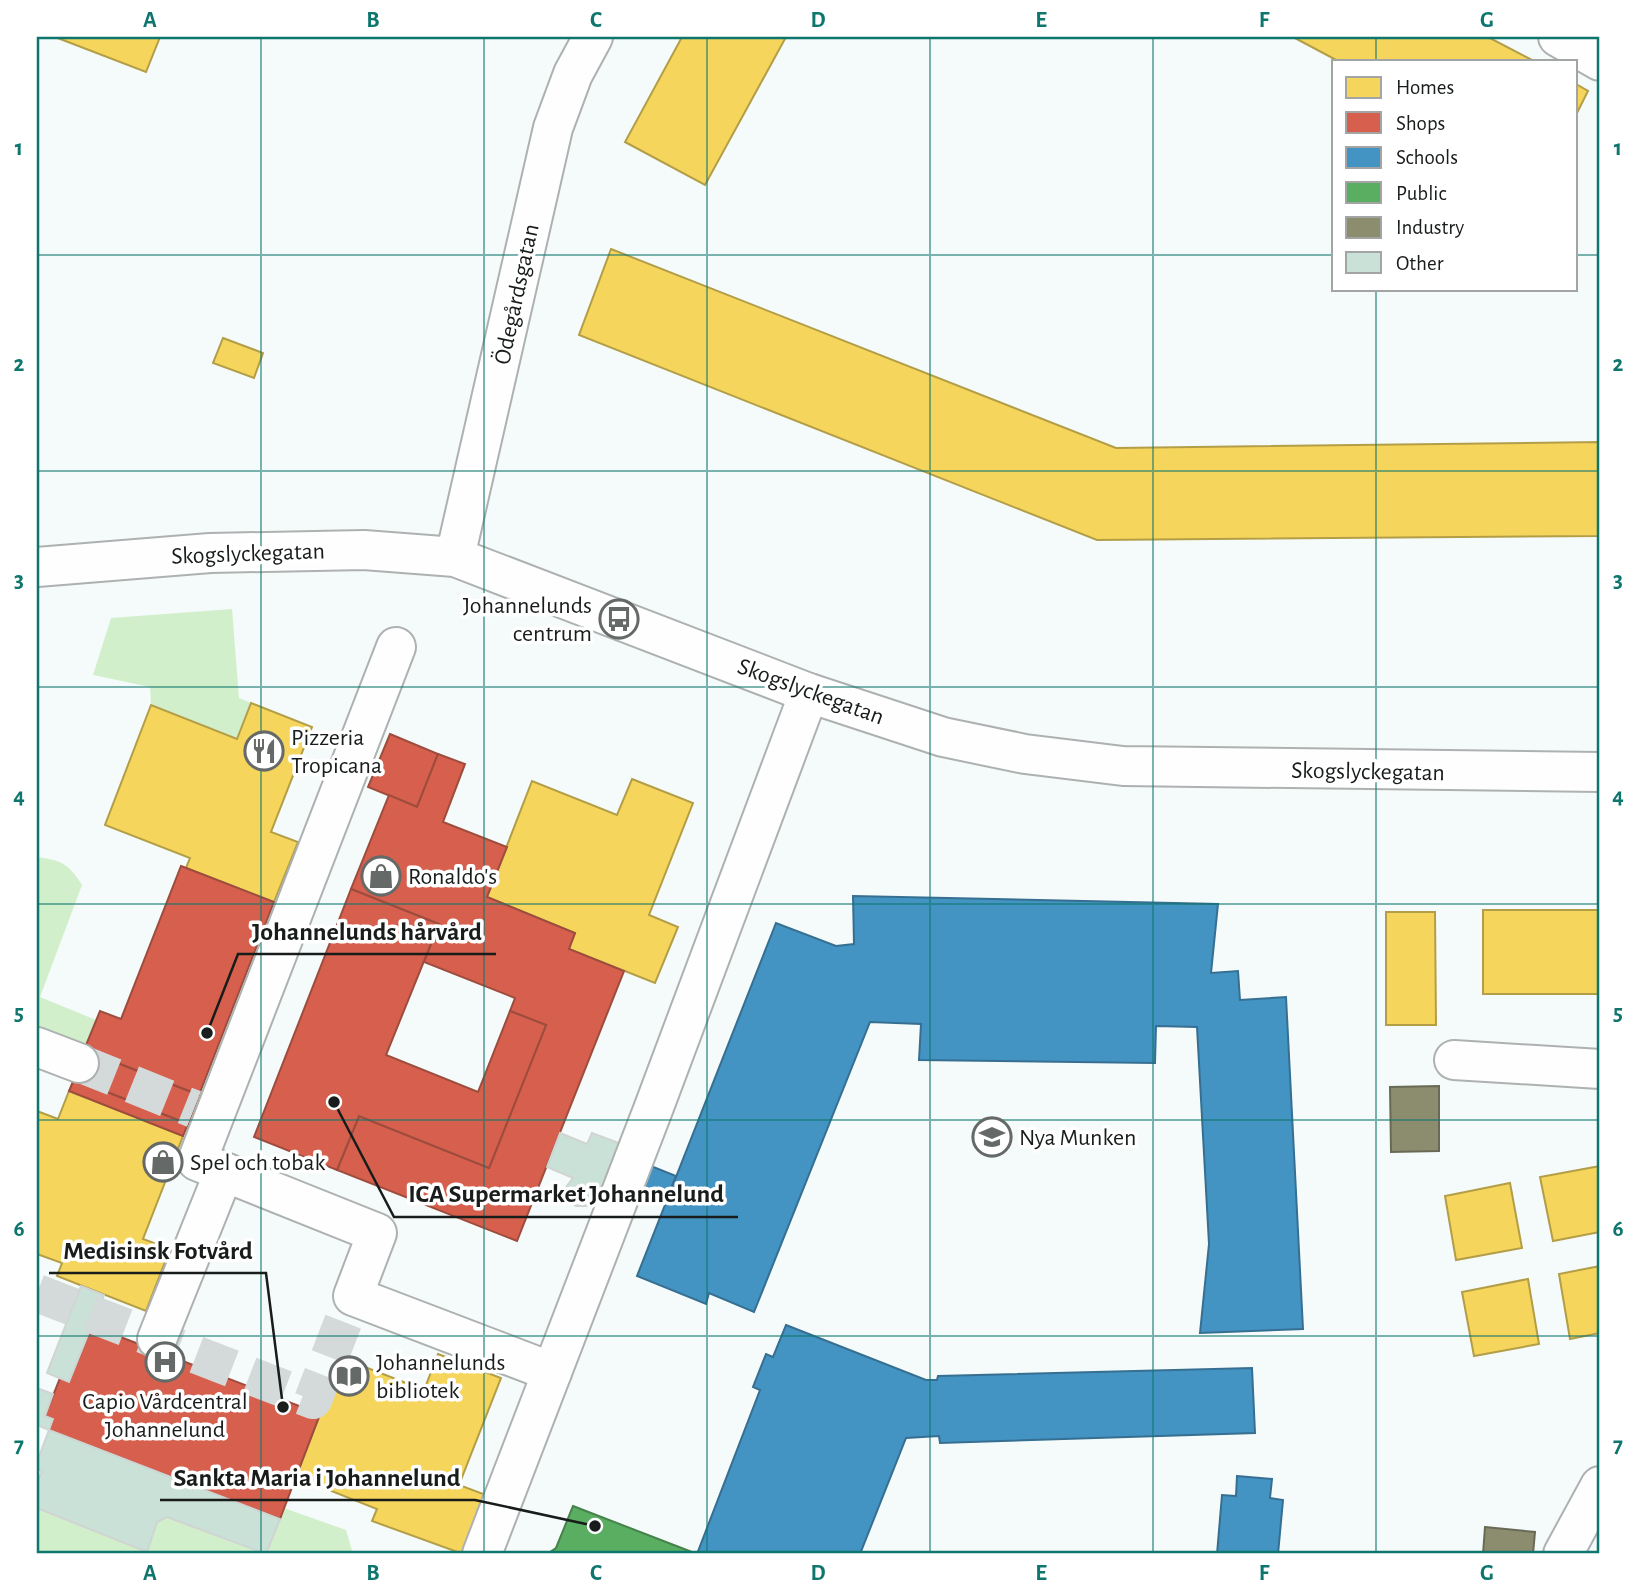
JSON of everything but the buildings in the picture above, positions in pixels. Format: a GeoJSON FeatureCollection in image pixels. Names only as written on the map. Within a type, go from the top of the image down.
{"type":"FeatureCollection","features":[{"type":"Feature","properties":{"kind":"street","name":"Ödegårdsgatan"},"geometry":{"type":"LineString","coordinates":[[455,557],[552,128],[573,74],[593,37]]}},
{"type":"Feature","properties":{"kind":"street"},"geometry":{"type":"LineString","coordinates":[[1558,37],[1600,61]]}},
{"type":"Feature","properties":{"kind":"street","name":"Skogslyckegatan"},"geometry":{"type":"LineString","coordinates":[[37,567],[210,553],[364,550],[455,557],[809,693],[943,737],[1025,754],[1123,766],[1600,772]]}},
{"type":"Feature","properties":{"kind":"street"},"geometry":{"type":"LineString","coordinates":[[396,647],[204,1113],[197,1161],[377,1233],[353,1296],[552,1372]]}},
{"type":"Feature","properties":{"kind":"street"},"geometry":{"type":"LineString","coordinates":[[482,1554],[809,693]]}},
{"type":"Feature","properties":{"kind":"street"},"geometry":{"type":"LineString","coordinates":[[37,1047],[79,1063]]}},
{"type":"Feature","properties":{"kind":"street"},"geometry":{"type":"LineString","coordinates":[[1454,1060],[1600,1069]]}},
{"type":"Feature","properties":{"kind":"street"},"geometry":{"type":"LineString","coordinates":[[157,1339],[225,1172]]}},
{"type":"Feature","properties":{"kind":"street"},"geometry":{"type":"LineString","coordinates":[[1563,1554],[1600,1486]]}},
{"type":"Feature","properties":{"kind":"green space"},"geometry":{"type":"Polygon","coordinates":[[[232,609],[239,698],[251,703],[237,738],[151,705],[150,687],[93,675],[111,618],[232,609]]]}},
{"type":"Feature","properties":{"kind":"green space"},"geometry":{"type":"Polygon","coordinates":[[[37,857],[64,864],[82,885],[40,997],[96,1020],[84,1050],[37,1030],[37,857]]]}},
{"type":"Feature","properties":{"kind":"green space"},"geometry":{"type":"Polygon","coordinates":[[[37,1508],[146,1552],[157,1522],[167,1517],[264,1554],[37,1554],[37,1508]]]}},
{"type":"Feature","properties":{"kind":"green space"},"geometry":{"type":"Polygon","coordinates":[[[284,1508],[346,1530],[353,1554],[266,1554],[284,1508]]]}},
{"type":"Feature","properties":{"kind":"tunnel"},"geometry":{"type":"LineString","coordinates":[[79,1063],[194,1109]]}},
{"type":"Feature","properties":{"kind":"tunnel"},"geometry":{"type":"LineString","coordinates":[[37,1293],[313,1400],[353,1296]]}},
{"type":"Feature","properties":{"kind":"place","name":"Johannelunds centrum"},"geometry":{"type":"Point","coordinates":[619,619]}},
{"type":"Feature","properties":{"kind":"place","name":"Pizzeria Tropicana"},"geometry":{"type":"Point","coordinates":[264,751]}},
{"type":"Feature","properties":{"kind":"place","name":"Ronaldo's"},"geometry":{"type":"Point","coordinates":[381,876]}},
{"type":"Feature","properties":{"kind":"place","name":"Johannelunds hårvård"},"geometry":{"type":"Point","coordinates":[207,1033]}},
{"type":"Feature","properties":{"kind":"place","name":"ICA Supermarket Johannelund"},"geometry":{"type":"Point","coordinates":[334,1102]}},
{"type":"Feature","properties":{"kind":"place","name":"Nya Munken"},"geometry":{"type":"Point","coordinates":[992,1137]}},
{"type":"Feature","properties":{"kind":"place","name":"Spel och tobak"},"geometry":{"type":"Point","coordinates":[163,1162]}},
{"type":"Feature","properties":{"kind":"place","name":"Capio Vårdcentral Johannelund"},"geometry":{"type":"Point","coordinates":[165,1362]}},
{"type":"Feature","properties":{"kind":"place","name":"Johannelunds bibliotek"},"geometry":{"type":"Point","coordinates":[349,1376]}},
{"type":"Feature","properties":{"kind":"place","name":"Medisinsk Fotvård"},"geometry":{"type":"Point","coordinates":[283,1407]}},
{"type":"Feature","properties":{"kind":"place","name":"Sankta Maria i Johannelund"},"geometry":{"type":"Point","coordinates":[595,1526]}}]}
